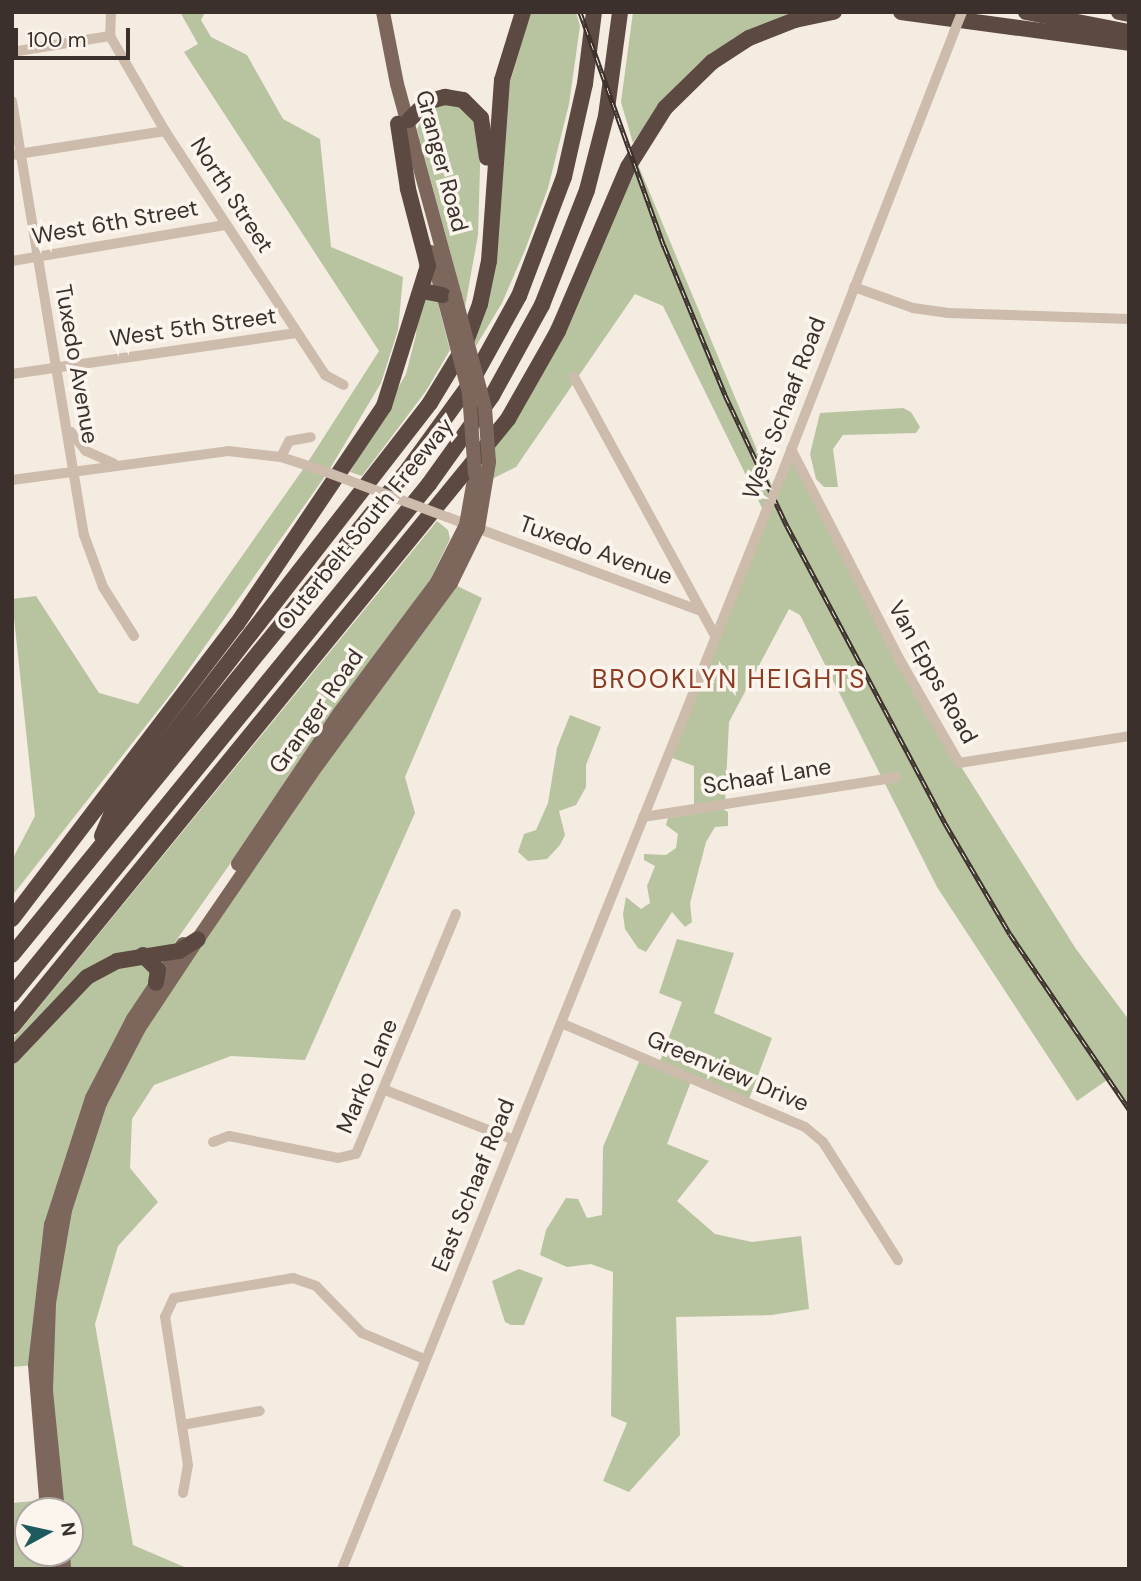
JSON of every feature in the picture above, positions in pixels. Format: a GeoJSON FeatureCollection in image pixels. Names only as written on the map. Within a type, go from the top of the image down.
{"type":"FeatureCollection","features":[{"type":"Feature","properties":{"kind":"highway"},"geometry":{"type":"LineString","coordinates":[[95,852],[112,812],[439,390],[476,319],[490,244],[502,80],[523,12]]}},
{"type":"Feature","properties":{"kind":"highway","name":"Outerbelt South Freeway"},"geometry":{"type":"LineString","coordinates":[[12,954],[409,468],[472,381],[519,296],[556,203],[580,113],[594,12]]}},
{"type":"Feature","properties":{"kind":"highway","name":"Outerbelt South Freeway"},"geometry":{"type":"LineString","coordinates":[[12,995],[480,415],[538,314],[579,214],[606,117],[620,12]]}},
{"type":"Feature","properties":{"kind":"highway"},"geometry":{"type":"LineString","coordinates":[[12,1027],[508,419],[558,331],[628,167],[665,108],[712,62],[750,37],[794,20],[834,12]]}},
{"type":"Feature","properties":{"kind":"highway"},"geometry":{"type":"LineString","coordinates":[[901,12],[1129,43]]}},
{"type":"Feature","properties":{"kind":"highway"},"geometry":{"type":"LineString","coordinates":[[1026,12],[1129,32]]}},
{"type":"Feature","properties":{"kind":"highway"},"geometry":{"type":"LineString","coordinates":[[1119,12],[1129,14]]}},
{"type":"Feature","properties":{"kind":"highway"},"geometry":{"type":"LineString","coordinates":[[12,919],[237,624],[353,458],[387,399],[422,291],[427,260],[408,188],[403,122],[419,106],[446,97],[463,100],[481,118],[487,146],[485,215],[490,244]]}},
{"type":"Feature","properties":{"kind":"highway"},"geometry":{"type":"LineString","coordinates":[[422,291],[449,295]]}},
{"type":"Feature","properties":{"kind":"highway"},"geometry":{"type":"LineString","coordinates":[[12,1056],[87,977],[117,961],[179,951],[198,939]]}},
{"type":"Feature","properties":{"kind":"highway"},"geometry":{"type":"LineString","coordinates":[[143,955],[158,970],[156,983]]}},
{"type":"Feature","properties":{"kind":"main road","name":"Granger Road"},"geometry":{"type":"LineString","coordinates":[[52,1497],[46,1353],[52,1270],[65,1210],[112,1077],[198,939],[318,764],[422,627],[459,570],[489,462],[485,408],[449,295],[403,122],[383,12]]}},
{"type":"Feature","properties":{"kind":"main road","name":"Granger Road"},"geometry":{"type":"LineString","coordinates":[[51,1497],[35,1365],[51,1225],[92,1098],[156,983],[348,701],[437,582],[472,526],[475,474],[469,393],[448,313],[449,295]]}},
{"type":"Feature","properties":{"kind":"street"},"geometry":{"type":"LineString","coordinates":[[12,52],[110,36],[111,12]]}},
{"type":"Feature","properties":{"kind":"street","name":"West Schaaf Road"},"geometry":{"type":"LineString","coordinates":[[643,817],[781,476],[962,12]]}},
{"type":"Feature","properties":{"kind":"street","name":"North Street"},"geometry":{"type":"LineString","coordinates":[[110,36],[165,131],[296,333],[325,375],[344,385]]}},
{"type":"Feature","properties":{"kind":"street","name":"Tuxedo Avenue"},"geometry":{"type":"LineString","coordinates":[[12,101],[17,155],[74,470],[211,452],[281,457],[699,610]]}},
{"type":"Feature","properties":{"kind":"street"},"geometry":{"type":"LineString","coordinates":[[17,155],[165,131]]}},
{"type":"Feature","properties":{"kind":"street","name":"West 6th Street"},"geometry":{"type":"LineString","coordinates":[[12,261],[225,225]]}},
{"type":"Feature","properties":{"kind":"street"},"geometry":{"type":"LineString","coordinates":[[854,287],[913,308],[947,313],[1129,319]]}},
{"type":"Feature","properties":{"kind":"street","name":"West 5th Street"},"geometry":{"type":"LineString","coordinates":[[12,374],[296,333]]}},
{"type":"Feature","properties":{"kind":"street"},"geometry":{"type":"LineString","coordinates":[[574,377],[715,636]]}},
{"type":"Feature","properties":{"kind":"street"},"geometry":{"type":"LineString","coordinates":[[65,420],[86,451],[109,463],[122,463]]}},
{"type":"Feature","properties":{"kind":"street"},"geometry":{"type":"LineString","coordinates":[[281,457],[289,441],[311,437]]}},
{"type":"Feature","properties":{"kind":"street","name":"Van Epps Road"},"geometry":{"type":"LineString","coordinates":[[791,449],[901,662],[959,763],[1129,736]]}},
{"type":"Feature","properties":{"kind":"street"},"geometry":{"type":"LineString","coordinates":[[12,480],[74,470],[89,555],[134,636]]}},
{"type":"Feature","properties":{"kind":"street","name":"Schaaf Lane"},"geometry":{"type":"LineString","coordinates":[[643,817],[898,777]]}},
{"type":"Feature","properties":{"kind":"street","name":"East Schaaf Road"},"geometry":{"type":"LineString","coordinates":[[342,1569],[643,817]]}},
{"type":"Feature","properties":{"kind":"street","name":"Marko Lane"},"geometry":{"type":"LineString","coordinates":[[213,1142],[229,1136],[345,1159],[361,1148],[456,914]]}},
{"type":"Feature","properties":{"kind":"street","name":"Greenview Drive"},"geometry":{"type":"LineString","coordinates":[[561,1023],[806,1127],[823,1142],[898,1260]]}},
{"type":"Feature","properties":{"kind":"street"},"geometry":{"type":"LineString","coordinates":[[385,1090],[513,1140]]}},
{"type":"Feature","properties":{"kind":"street"},"geometry":{"type":"LineString","coordinates":[[183,1493],[188,1473],[165,1317],[169,1302],[181,1294],[282,1278],[307,1282],[362,1333],[424,1359]]}},
{"type":"Feature","properties":{"kind":"street"},"geometry":{"type":"LineString","coordinates":[[182,1424],[260,1411]]}},
{"type":"Feature","properties":{"kind":"green space"},"geometry":{"type":"Polygon","coordinates":[[[180,12],[205,12],[201,20],[211,37],[247,55],[283,119],[320,139],[331,247],[403,277],[398,330],[381,383],[328,472],[174,690],[12,896],[12,860],[35,816],[12,599],[36,596],[99,693],[138,704],[306,465],[379,351],[184,52],[198,44],[180,12]]]}},
{"type":"Feature","properties":{"kind":"green space"},"geometry":{"type":"Polygon","coordinates":[[[531,12],[576,12],[580,26],[569,104],[548,188],[525,250],[502,303],[476,346],[473,336],[506,96],[531,12]]]}},
{"type":"Feature","properties":{"kind":"green space"},"geometry":{"type":"Polygon","coordinates":[[[633,12],[798,12],[734,38],[698,64],[665,98],[633,143],[621,102],[633,12]]]}},
{"type":"Feature","properties":{"kind":"green space"},"geometry":{"type":"Polygon","coordinates":[[[445,102],[468,109],[481,134],[478,235],[465,307],[417,129],[428,107],[445,102]]]}},
{"type":"Feature","properties":{"kind":"green space"},"geometry":{"type":"Polygon","coordinates":[[[634,155],[774,491],[791,449],[955,757],[1076,949],[1129,1020],[1129,1109],[1107,1080],[1077,1101],[937,887],[800,615],[789,609],[729,722],[725,804],[694,809],[694,766],[667,756],[765,514],[663,306],[635,294],[516,467],[488,481],[490,451],[634,155]]]}},
{"type":"Feature","properties":{"kind":"green space"},"geometry":{"type":"Polygon","coordinates":[[[416,219],[450,350],[426,391],[362,476],[350,472],[406,374],[416,335],[420,274],[413,220],[416,219]]]}},
{"type":"Feature","properties":{"kind":"green space"},"geometry":{"type":"Polygon","coordinates":[[[903,408],[911,412],[920,427],[916,433],[843,435],[833,449],[838,487],[824,487],[816,479],[810,454],[820,413],[903,408]]]}},
{"type":"Feature","properties":{"kind":"green space"},"geometry":{"type":"Polygon","coordinates":[[[437,521],[448,530],[450,539],[431,578],[173,945],[119,954],[12,1048],[12,1040],[437,521]]]}},
{"type":"Feature","properties":{"kind":"green space"},"geometry":{"type":"Polygon","coordinates":[[[451,583],[482,598],[405,777],[415,813],[305,1060],[231,1056],[154,1085],[132,1119],[130,1168],[158,1202],[118,1246],[95,1324],[133,1545],[189,1569],[64,1569],[84,1567],[84,1497],[56,1497],[49,1441],[58,1239],[125,1054],[451,583]]]}},
{"type":"Feature","properties":{"kind":"green space"},"geometry":{"type":"Polygon","coordinates":[[[570,715],[601,727],[586,765],[586,787],[576,805],[559,811],[565,835],[560,845],[547,859],[528,861],[518,852],[524,834],[536,830],[548,803],[557,748],[570,715]]]}},
{"type":"Feature","properties":{"kind":"green space"},"geometry":{"type":"Polygon","coordinates":[[[723,809],[728,812],[728,826],[715,827],[706,842],[690,903],[692,922],[685,927],[672,912],[646,952],[638,948],[625,929],[623,914],[626,897],[641,909],[650,903],[647,886],[655,866],[644,860],[644,854],[666,855],[676,848],[678,834],[666,825],[668,818],[723,809]]]}},
{"type":"Feature","properties":{"kind":"green space"},"geometry":{"type":"Polygon","coordinates":[[[677,939],[734,953],[714,1013],[772,1038],[748,1102],[692,1079],[667,1144],[709,1161],[677,1201],[715,1234],[752,1242],[801,1236],[809,1309],[772,1315],[676,1317],[680,1435],[629,1492],[603,1481],[627,1423],[611,1416],[613,1272],[591,1264],[567,1267],[540,1255],[546,1230],[566,1198],[578,1199],[587,1218],[602,1215],[603,1147],[641,1057],[659,1064],[682,1002],[659,993],[677,939]]]}},
{"type":"Feature","properties":{"kind":"green space"},"geometry":{"type":"Polygon","coordinates":[[[138,955],[158,970],[103,1075],[35,1365],[12,1367],[12,1056],[71,990],[138,955]]]}},
{"type":"Feature","properties":{"kind":"green space"},"geometry":{"type":"Polygon","coordinates":[[[519,1269],[543,1278],[524,1325],[511,1325],[505,1322],[492,1281],[519,1269]]]}},
{"type":"Feature","properties":{"kind":"green space"},"geometry":{"type":"Polygon","coordinates":[[[12,1503],[14,1567],[54,1569],[12,1569],[12,1503]]]}},
{"type":"Feature","properties":{"kind":"railway"},"geometry":{"type":"LineString","coordinates":[[580,12],[664,246],[725,395],[787,526],[946,825],[1010,934],[1129,1109]]}},
{"type":"Feature","properties":{"kind":"district","name":"BROOKLYN HEIGHTS"},"geometry":{"type":"Point","coordinates":[729,680]}}]}
